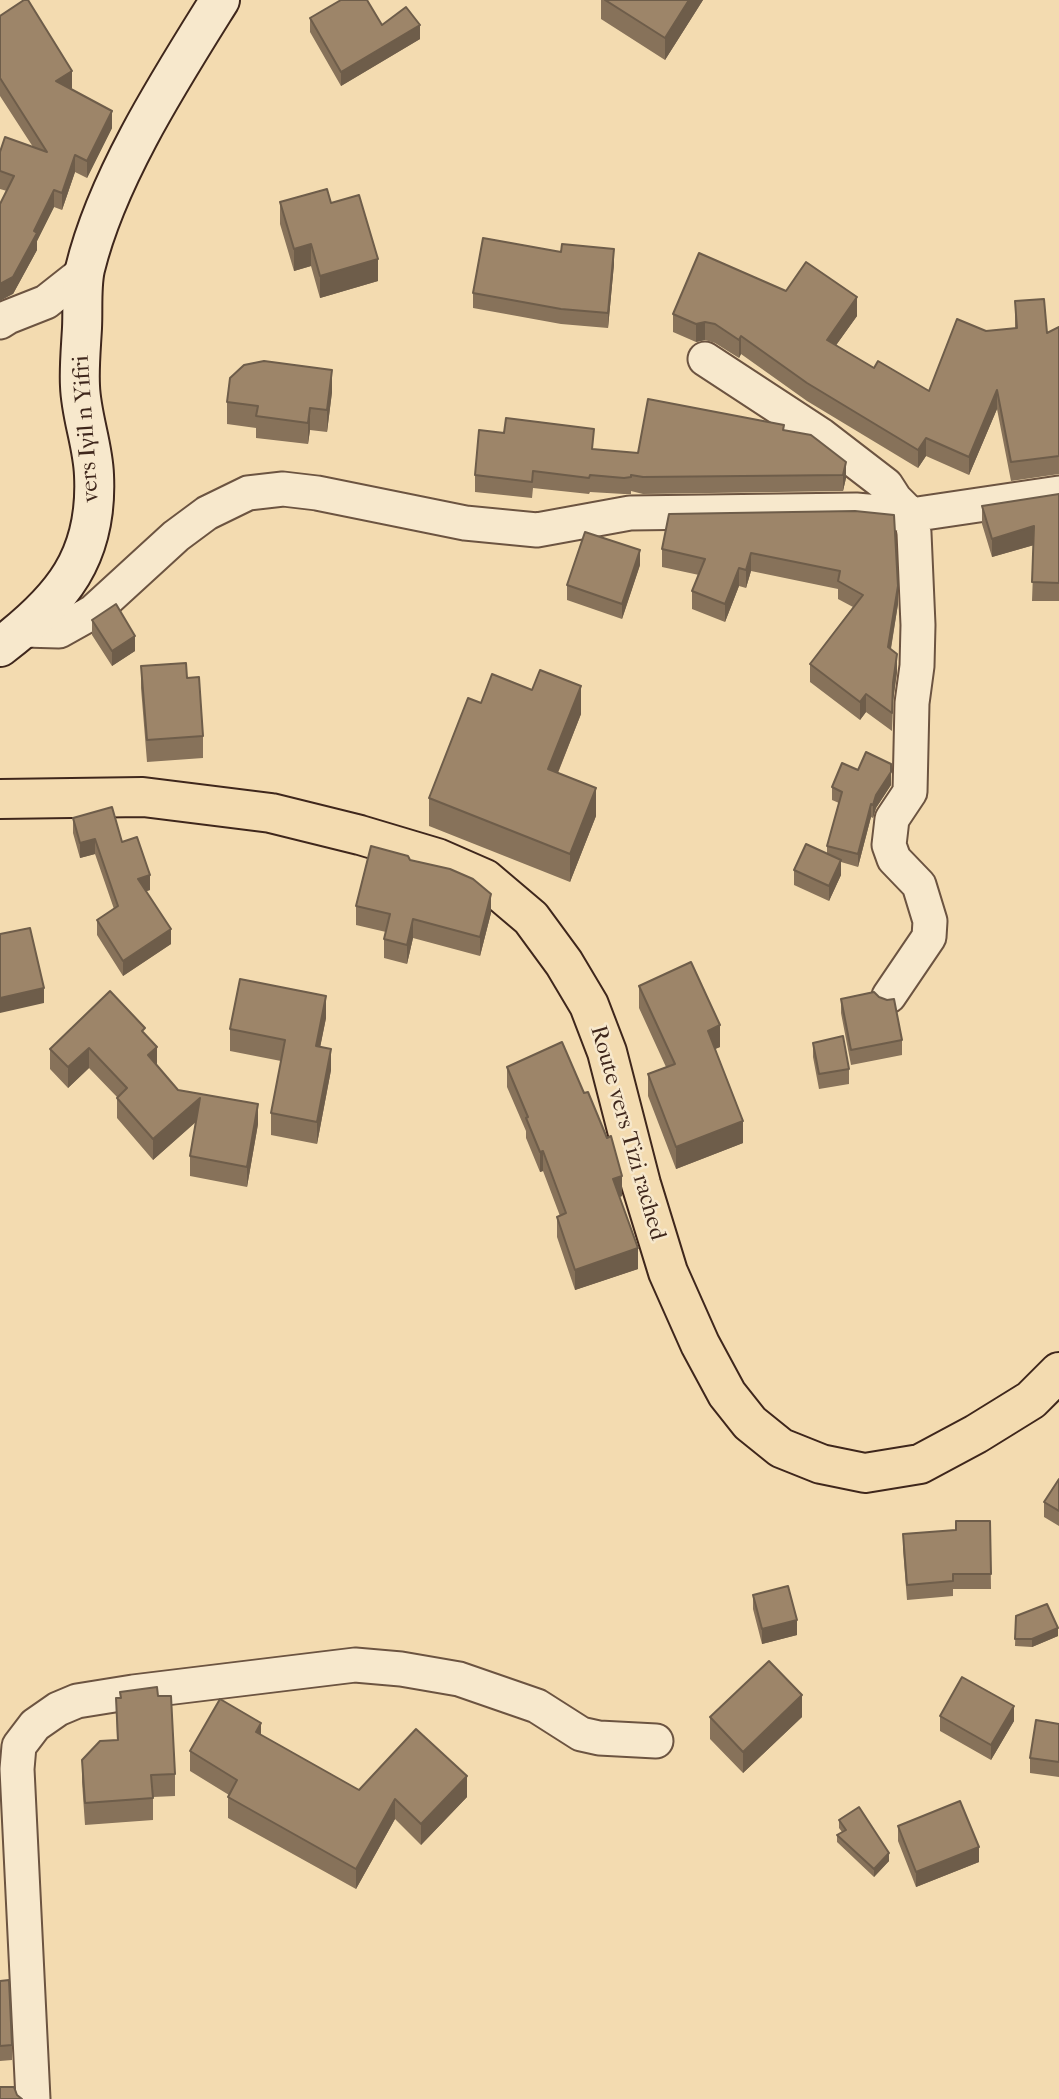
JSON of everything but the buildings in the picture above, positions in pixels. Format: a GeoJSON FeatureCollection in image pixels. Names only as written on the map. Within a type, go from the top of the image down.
{"type":"FeatureCollection","features":[{"type":"Feature","properties":{"kind":"main road","name":"vers Iγil n Yifri"},"geometry":{"type":"LineString","coordinates":[[11,639],[62,590],[84,552],[93,520],[94,474],[80,387],[84,272],[101,216],[158,105],[220,0]]}},
{"type":"Feature","properties":{"kind":"main road","name":"Route vers Tizi rached"},"geometry":{"type":"LineString","coordinates":[[0,799],[143,797],[271,813],[437,858],[485,879],[531,918],[564,963],[589,1005],[607,1052],[641,1184],[668,1272],[700,1344],[727,1394],[750,1423],[781,1448],[821,1464],[865,1474],[920,1464],[1031,1400],[1059,1372]]}},
{"type":"Feature","properties":{"kind":"street"},"geometry":{"type":"LineString","coordinates":[[0,323],[8,317],[46,302],[84,272]]}},
{"type":"Feature","properties":{"kind":"street"},"geometry":{"type":"LineString","coordinates":[[705,359],[821,435],[886,485],[911,515],[918,625],[917,666],[912,703],[910,792],[892,819],[889,845],[894,859],[919,885],[930,921],[929,937],[889,996]]}},
{"type":"Feature","properties":{"kind":"street"},"geometry":{"type":"LineString","coordinates":[[11,639],[59,631],[93,612],[176,536],[207,513],[248,493],[283,489],[317,493],[465,523],[537,530],[630,513],[856,510],[911,515],[1059,493]]}},
{"type":"Feature","properties":{"kind":"street"},"geometry":{"type":"LineString","coordinates":[[33,2099],[17,1769],[19,1746],[35,1726],[58,1709],[77,1701],[133,1692],[355,1665],[401,1669],[459,1679],[537,1706],[581,1734],[599,1738],[656,1741]]}}]}
